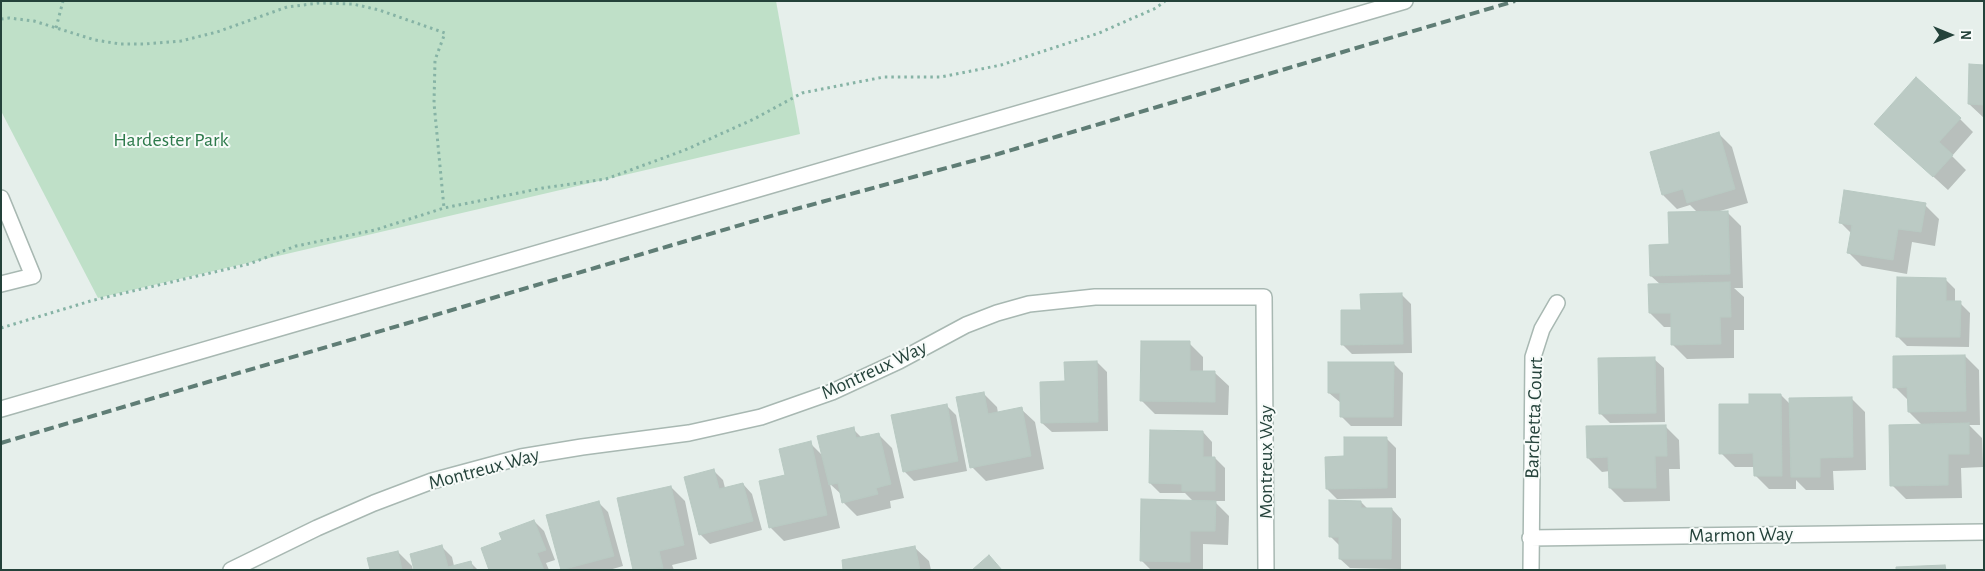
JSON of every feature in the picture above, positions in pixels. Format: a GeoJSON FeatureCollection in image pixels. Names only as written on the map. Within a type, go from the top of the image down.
{"type":"FeatureCollection","features":[{"type":"Feature","properties":{"kind":"street"},"geometry":{"type":"LineString","coordinates":[[1,409],[1406,1]]}},
{"type":"Feature","properties":{"kind":"street"},"geometry":{"type":"LineString","coordinates":[[1,198],[33,276],[1,284]]}},
{"type":"Feature","properties":{"kind":"street","name":"Montreux Way"},"geometry":{"type":"LineString","coordinates":[[231,570],[342,517],[432,482],[521,457],[689,433],[761,417],[832,392],[899,361],[966,325],[997,313],[1029,304],[1095,297],[1264,297],[1266,570]]}},
{"type":"Feature","properties":{"kind":"street","name":"Barchetta Court"},"geometry":{"type":"LineString","coordinates":[[1530,538],[1533,357],[1542,329],[1557,303]]}},
{"type":"Feature","properties":{"kind":"street","name":"Marmon Way"},"geometry":{"type":"LineString","coordinates":[[1530,538],[1984,532]]}},
{"type":"Feature","properties":{"kind":"street"},"geometry":{"type":"LineString","coordinates":[[1530,538],[1531,570]]}},
{"type":"Feature","properties":{"kind":"path"},"geometry":{"type":"LineString","coordinates":[[56,28],[63,1]]}},
{"type":"Feature","properties":{"kind":"path"},"geometry":{"type":"LineString","coordinates":[[1,328],[94,300],[249,264],[296,246],[375,230],[444,208],[543,188],[606,179],[685,150],[754,119],[802,93],[884,77],[941,77],[1000,65],[1099,33],[1156,8],[1165,1]]}},
{"type":"Feature","properties":{"kind":"path"},"geometry":{"type":"LineString","coordinates":[[1,19],[34,21],[95,40],[120,44],[181,41],[217,32],[287,7],[319,3],[353,4],[379,10],[445,33],[436,60],[434,103],[444,208]]}},
{"type":"Feature","properties":{"kind":"green space","name":"Hardester Park"},"geometry":{"type":"Polygon","coordinates":[[[1,1],[776,1],[800,134],[98,298],[1,111],[1,1]]]}},
{"type":"Feature","properties":{"kind":"building"},"geometry":{"type":"Polygon","coordinates":[[[1969,64],[1984,65],[1984,105],[1968,104],[1969,64]]]}},
{"type":"Feature","properties":{"kind":"building"},"geometry":{"type":"Polygon","coordinates":[[[1916,77],[1961,118],[1939,142],[1953,155],[1933,177],[1874,124],[1916,77]]]}},
{"type":"Feature","properties":{"kind":"building"},"geometry":{"type":"Polygon","coordinates":[[[1719,132],[1735,189],[1687,203],[1683,189],[1662,195],[1650,152],[1719,132]]]}},
{"type":"Feature","properties":{"kind":"building"},"geometry":{"type":"Polygon","coordinates":[[[1844,190],[1926,203],[1921,232],[1898,229],[1893,260],[1847,253],[1852,225],[1839,223],[1844,190]]]}},
{"type":"Feature","properties":{"kind":"building"},"geometry":{"type":"Polygon","coordinates":[[[1728,211],[1730,274],[1650,276],[1649,245],[1669,244],[1668,212],[1728,211]]]}},
{"type":"Feature","properties":{"kind":"building"},"geometry":{"type":"Polygon","coordinates":[[[1897,277],[1946,278],[1946,301],[1961,301],[1960,337],[1896,337],[1897,277]]]}},
{"type":"Feature","properties":{"kind":"building"},"geometry":{"type":"Polygon","coordinates":[[[1730,282],[1731,317],[1720,317],[1721,344],[1671,345],[1671,313],[1649,313],[1648,284],[1730,282]]]}},
{"type":"Feature","properties":{"kind":"building"},"geometry":{"type":"Polygon","coordinates":[[[1402,293],[1403,344],[1341,345],[1341,310],[1361,310],[1360,294],[1402,293]]]}},
{"type":"Feature","properties":{"kind":"building"},"geometry":{"type":"Polygon","coordinates":[[[1141,341],[1190,341],[1190,371],[1215,371],[1215,402],[1140,401],[1141,341]]]}},
{"type":"Feature","properties":{"kind":"building"},"geometry":{"type":"Polygon","coordinates":[[[1965,355],[1966,411],[1908,412],[1907,387],[1893,388],[1893,356],[1965,355]]]}},
{"type":"Feature","properties":{"kind":"building"},"geometry":{"type":"Polygon","coordinates":[[[1655,357],[1656,413],[1599,414],[1598,358],[1655,357]]]}},
{"type":"Feature","properties":{"kind":"building"},"geometry":{"type":"Polygon","coordinates":[[[1097,361],[1098,422],[1041,423],[1040,382],[1065,381],[1064,362],[1097,361]]]}},
{"type":"Feature","properties":{"kind":"building"},"geometry":{"type":"Polygon","coordinates":[[[1328,362],[1394,362],[1393,417],[1340,417],[1340,393],[1328,393],[1328,362]]]}},
{"type":"Feature","properties":{"kind":"building"},"geometry":{"type":"Polygon","coordinates":[[[984,392],[988,414],[1022,407],[1031,456],[970,468],[956,397],[984,392]]]}},
{"type":"Feature","properties":{"kind":"building"},"geometry":{"type":"Polygon","coordinates":[[[1749,394],[1781,394],[1782,476],[1754,476],[1753,453],[1719,454],[1719,404],[1749,404],[1749,394]]]}},
{"type":"Feature","properties":{"kind":"building"},"geometry":{"type":"Polygon","coordinates":[[[1852,397],[1853,457],[1820,458],[1820,477],[1791,477],[1789,398],[1852,397]]]}},
{"type":"Feature","properties":{"kind":"building"},"geometry":{"type":"Polygon","coordinates":[[[947,404],[958,461],[903,472],[891,415],[947,404]]]}},
{"type":"Feature","properties":{"kind":"building"},"geometry":{"type":"Polygon","coordinates":[[[1969,423],[1969,454],[1948,454],[1948,485],[1890,486],[1889,425],[1969,423]]]}},
{"type":"Feature","properties":{"kind":"building"},"geometry":{"type":"Polygon","coordinates":[[[1666,425],[1667,456],[1655,456],[1656,488],[1609,488],[1608,457],[1587,458],[1586,426],[1666,425]]]}},
{"type":"Feature","properties":{"kind":"building"},"geometry":{"type":"Polygon","coordinates":[[[854,427],[856,438],[879,433],[891,484],[876,488],[878,494],[842,503],[838,483],[829,485],[817,436],[854,427]]]}},
{"type":"Feature","properties":{"kind":"building"},"geometry":{"type":"Polygon","coordinates":[[[1150,430],[1203,431],[1203,457],[1215,457],[1215,491],[1182,491],[1182,484],[1149,483],[1150,430]]]}},
{"type":"Feature","properties":{"kind":"building"},"geometry":{"type":"Polygon","coordinates":[[[1344,437],[1387,437],[1387,488],[1326,489],[1325,457],[1344,456],[1344,437]]]}},
{"type":"Feature","properties":{"kind":"building"},"geometry":{"type":"Polygon","coordinates":[[[811,441],[827,515],[769,528],[759,481],[785,475],[779,449],[811,441]]]}},
{"type":"Feature","properties":{"kind":"building"},"geometry":{"type":"Polygon","coordinates":[[[714,469],[719,489],[743,483],[753,521],[699,535],[684,477],[714,469]]]}},
{"type":"Feature","properties":{"kind":"building"},"geometry":{"type":"Polygon","coordinates":[[[671,486],[684,545],[659,551],[663,568],[633,570],[617,498],[671,486]]]}},
{"type":"Feature","properties":{"kind":"building"},"geometry":{"type":"Polygon","coordinates":[[[1141,499],[1216,501],[1215,531],[1190,531],[1190,562],[1140,561],[1141,499]]]}},
{"type":"Feature","properties":{"kind":"building"},"geometry":{"type":"Polygon","coordinates":[[[1329,500],[1361,501],[1361,508],[1392,508],[1391,559],[1339,559],[1339,537],[1329,537],[1329,500]]]}},
{"type":"Feature","properties":{"kind":"building"},"geometry":{"type":"Polygon","coordinates":[[[599,501],[614,556],[561,570],[546,515],[599,501]]]}},
{"type":"Feature","properties":{"kind":"building"},"geometry":{"type":"Polygon","coordinates":[[[534,520],[546,550],[537,553],[544,570],[489,570],[481,548],[502,540],[499,533],[534,520]]]}},
{"type":"Feature","properties":{"kind":"building"},"geometry":{"type":"Polygon","coordinates":[[[442,545],[448,567],[471,561],[473,570],[414,570],[410,554],[442,545]]]}},
{"type":"Feature","properties":{"kind":"building"},"geometry":{"type":"Polygon","coordinates":[[[915,546],[920,570],[843,570],[842,560],[915,546]]]}},
{"type":"Feature","properties":{"kind":"building"},"geometry":{"type":"Polygon","coordinates":[[[398,551],[402,570],[370,570],[367,558],[398,551]]]}},
{"type":"Feature","properties":{"kind":"building"},"geometry":{"type":"Polygon","coordinates":[[[989,555],[1002,570],[972,570],[989,555]]]}},
{"type":"Feature","properties":{"kind":"building"},"geometry":{"type":"Polygon","coordinates":[[[1945,565],[1946,570],[1896,570],[1896,567],[1945,565]]]}},
{"type":"Feature","properties":{"kind":"railway"},"geometry":{"type":"LineString","coordinates":[[1,443],[781,213],[998,154],[1515,1]]}}]}
